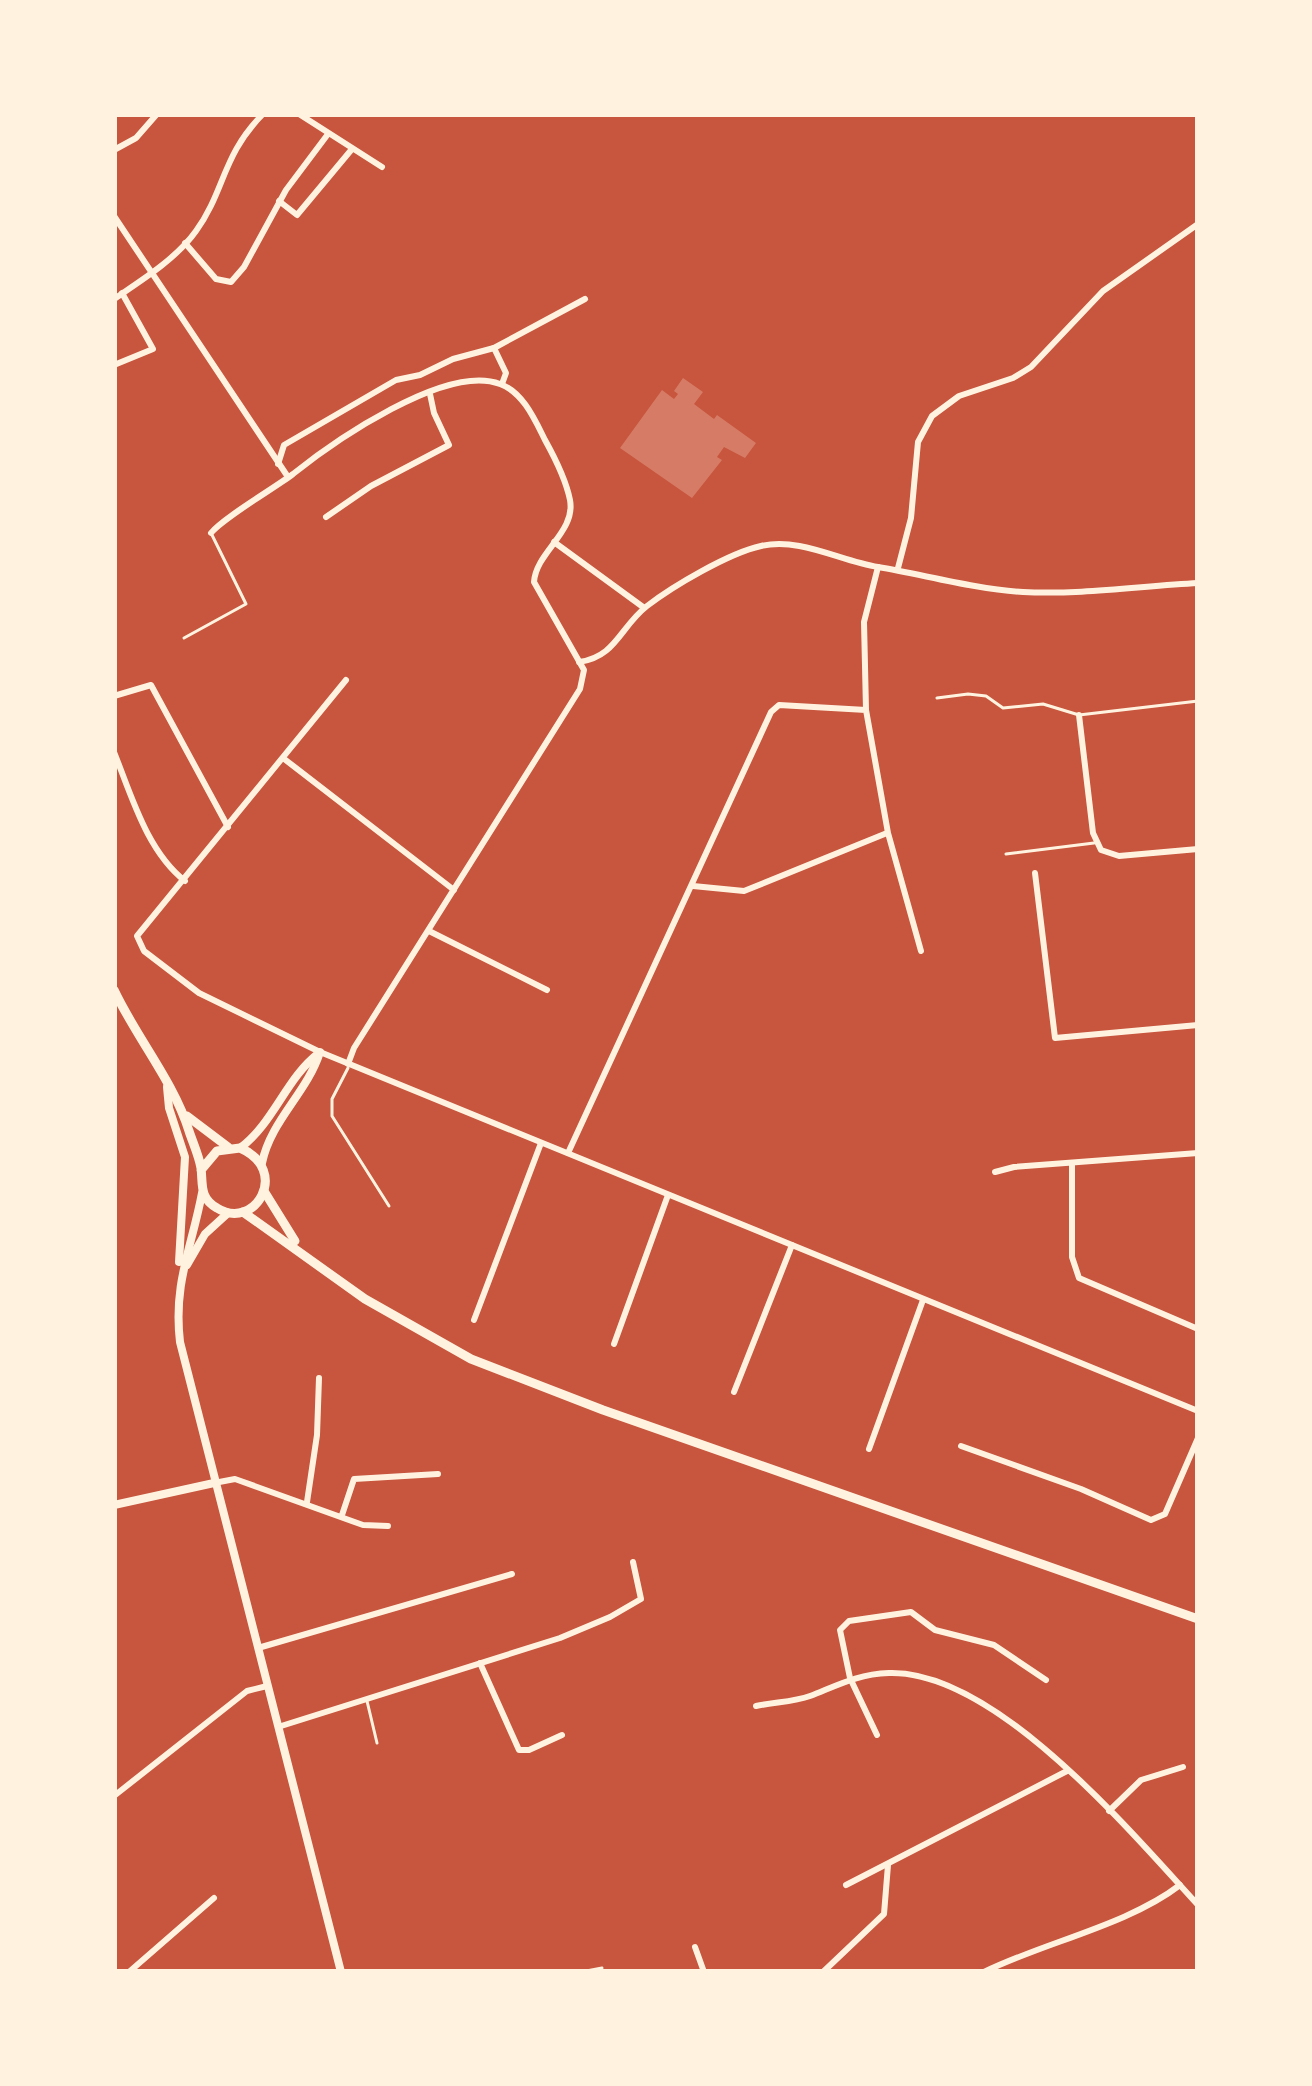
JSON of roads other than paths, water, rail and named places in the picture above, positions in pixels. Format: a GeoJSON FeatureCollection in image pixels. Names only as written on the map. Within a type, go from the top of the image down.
{"type":"FeatureCollection","features":[{"type":"Feature","properties":{"kind":"main road"},"geometry":{"type":"LineString","coordinates":[[114,990],[183,1112],[201,1170],[202,1192],[179,1289]]}},
{"type":"Feature","properties":{"kind":"main road"},"geometry":{"type":"LineString","coordinates":[[201,1170],[212,1154],[234,1147],[265,1125],[320,1052]]}},
{"type":"Feature","properties":{"kind":"main road"},"geometry":{"type":"LineString","coordinates":[[311,1258],[288,1233],[264,1191],[262,1163],[272,1130],[320,1052]]}},
{"type":"Feature","properties":{"kind":"main road"},"geometry":{"type":"LineString","coordinates":[[167,1087],[185,1157],[180,1342],[341,1972]]}},
{"type":"Feature","properties":{"kind":"main road"},"geometry":{"type":"LineString","coordinates":[[183,1112],[262,1163]]}},
{"type":"Feature","properties":{"kind":"main road"},"geometry":{"type":"LineString","coordinates":[[202,1192],[213,1206],[228,1213],[243,1212],[264,1191]]}},
{"type":"Feature","properties":{"kind":"main road"},"geometry":{"type":"LineString","coordinates":[[243,1212],[411,1328],[529,1383],[1198,1619]]}},
{"type":"Feature","properties":{"kind":"main road"},"geometry":{"type":"LineString","coordinates":[[183,1271],[205,1234],[228,1213]]}},
{"type":"Feature","properties":{"kind":"main road"},"geometry":{"type":"LineString","coordinates":[[114,1505],[214,1483]]}},
{"type":"Feature","properties":{"kind":"street"},"geometry":{"type":"LineString","coordinates":[[114,150],[136,138],[157,114]]}},
{"type":"Feature","properties":{"kind":"street"},"geometry":{"type":"LineString","coordinates":[[114,365],[153,350],[118,296],[184,244],[204,218],[236,144],[262,114]]}},
{"type":"Feature","properties":{"kind":"street"},"geometry":{"type":"LineString","coordinates":[[299,114],[382,167]]}},
{"type":"Feature","properties":{"kind":"street"},"geometry":{"type":"LineString","coordinates":[[184,244],[216,279],[231,282],[279,201],[328,134]]}},
{"type":"Feature","properties":{"kind":"street"},"geometry":{"type":"LineString","coordinates":[[279,201],[298,215],[352,149]]}},
{"type":"Feature","properties":{"kind":"street"},"geometry":{"type":"LineString","coordinates":[[114,216],[288,477]]}},
{"type":"Feature","properties":{"kind":"street"},"geometry":{"type":"LineString","coordinates":[[898,568],[911,518],[918,442],[932,416],[959,396],[1031,367],[1103,291],[1198,224]]}},
{"type":"Feature","properties":{"kind":"street"},"geometry":{"type":"LineString","coordinates":[[278,464],[284,445],[359,398],[452,359],[494,348],[585,299]]}},
{"type":"Feature","properties":{"kind":"street"},"geometry":{"type":"LineString","coordinates":[[494,348],[506,373],[502,384]]}},
{"type":"Feature","properties":{"kind":"street"},"geometry":{"type":"LineString","coordinates":[[211,533],[370,420],[430,394],[482,381],[502,384],[518,396],[538,425],[567,489],[569,517],[535,570],[534,582],[584,674],[574,703],[348,1064]]}},
{"type":"Feature","properties":{"kind":"street"},"geometry":{"type":"LineString","coordinates":[[326,518],[371,485],[449,446],[430,394]]}},
{"type":"Feature","properties":{"kind":"street"},"geometry":{"type":"LineString","coordinates":[[554,542],[644,608]]}},
{"type":"Feature","properties":{"kind":"street"},"geometry":{"type":"LineString","coordinates":[[579,662],[596,659],[614,647],[644,608],[761,546],[793,545],[878,567],[1022,592],[1198,583]]}},
{"type":"Feature","properties":{"kind":"street"},"geometry":{"type":"LineString","coordinates":[[878,567],[864,622],[866,710],[888,832],[921,951]]}},
{"type":"Feature","properties":{"kind":"street"},"geometry":{"type":"LineString","coordinates":[[346,680],[137,936],[144,951],[207,998],[320,1052],[1198,1411]]}},
{"type":"Feature","properties":{"kind":"street"},"geometry":{"type":"LineString","coordinates":[[114,696],[151,685],[228,826]]}},
{"type":"Feature","properties":{"kind":"street"},"geometry":{"type":"LineString","coordinates":[[568,1153],[771,712],[779,705],[796,704],[866,710]]}},
{"type":"Feature","properties":{"kind":"street"},"geometry":{"type":"LineString","coordinates":[[1078,715],[1096,843],[1107,855],[1119,856],[1198,849]]}},
{"type":"Feature","properties":{"kind":"street"},"geometry":{"type":"LineString","coordinates":[[114,752],[150,838],[185,881]]}},
{"type":"Feature","properties":{"kind":"street"},"geometry":{"type":"LineString","coordinates":[[284,758],[454,890]]}},
{"type":"Feature","properties":{"kind":"street"},"geometry":{"type":"LineString","coordinates":[[693,886],[744,891],[888,832]]}},
{"type":"Feature","properties":{"kind":"street"},"geometry":{"type":"LineString","coordinates":[[1035,873],[1055,1038],[1198,1025]]}},
{"type":"Feature","properties":{"kind":"street"},"geometry":{"type":"LineString","coordinates":[[428,931],[547,990]]}},
{"type":"Feature","properties":{"kind":"street"},"geometry":{"type":"LineString","coordinates":[[474,1320],[541,1143]]}},
{"type":"Feature","properties":{"kind":"street"},"geometry":{"type":"LineString","coordinates":[[994,1172],[1198,1153]]}},
{"type":"Feature","properties":{"kind":"street"},"geometry":{"type":"LineString","coordinates":[[1072,1164],[1072,1257],[1079,1278],[1198,1329]]}},
{"type":"Feature","properties":{"kind":"street"},"geometry":{"type":"LineString","coordinates":[[614,1344],[668,1195]]}},
{"type":"Feature","properties":{"kind":"street"},"geometry":{"type":"LineString","coordinates":[[734,1392],[792,1245]]}},
{"type":"Feature","properties":{"kind":"street"},"geometry":{"type":"LineString","coordinates":[[869,1449],[923,1300]]}},
{"type":"Feature","properties":{"kind":"street"},"geometry":{"type":"LineString","coordinates":[[307,1502],[319,1378]]}},
{"type":"Feature","properties":{"kind":"street"},"geometry":{"type":"LineString","coordinates":[[961,1446],[1151,1520],[1165,1514],[1198,1438]]}},
{"type":"Feature","properties":{"kind":"street"},"geometry":{"type":"LineString","coordinates":[[342,1515],[354,1479],[438,1474]]}},
{"type":"Feature","properties":{"kind":"street"},"geometry":{"type":"LineString","coordinates":[[214,1483],[236,1480],[363,1525],[388,1526]]}},
{"type":"Feature","properties":{"kind":"street"},"geometry":{"type":"LineString","coordinates":[[278,1727],[560,1638],[636,1605],[642,1590],[633,1562]]}},
{"type":"Feature","properties":{"kind":"street"},"geometry":{"type":"LineString","coordinates":[[258,1648],[512,1574]]}},
{"type":"Feature","properties":{"kind":"street"},"geometry":{"type":"LineString","coordinates":[[877,1735],[850,1678],[840,1630],[845,1623],[911,1612],[935,1630],[994,1645],[1046,1680]]}},
{"type":"Feature","properties":{"kind":"street"},"geometry":{"type":"LineString","coordinates":[[480,1663],[519,1750],[562,1735]]}},
{"type":"Feature","properties":{"kind":"street"},"geometry":{"type":"LineString","coordinates":[[756,1706],[810,1696],[850,1678],[904,1673],[952,1687],[1003,1716],[1067,1771],[1198,1905]]}},
{"type":"Feature","properties":{"kind":"street"},"geometry":{"type":"LineString","coordinates":[[114,1796],[247,1691],[267,1685]]}},
{"type":"Feature","properties":{"kind":"street"},"geometry":{"type":"LineString","coordinates":[[1109,1811],[1141,1780],[1183,1767]]}},
{"type":"Feature","properties":{"kind":"street"},"geometry":{"type":"LineString","coordinates":[[846,1885],[1067,1771]]}},
{"type":"Feature","properties":{"kind":"street"},"geometry":{"type":"LineString","coordinates":[[823,1972],[884,1914],[888,1865]]}},
{"type":"Feature","properties":{"kind":"street"},"geometry":{"type":"LineString","coordinates":[[984,1972],[1030,1949],[1155,1904],[1180,1885]]}},
{"type":"Feature","properties":{"kind":"street"},"geometry":{"type":"LineString","coordinates":[[129,1972],[214,1898]]}},
{"type":"Feature","properties":{"kind":"street"},"geometry":{"type":"LineString","coordinates":[[695,1947],[704,1972]]}},
{"type":"Feature","properties":{"kind":"lane"},"geometry":{"type":"LineString","coordinates":[[184,638],[246,604],[211,533]]}},
{"type":"Feature","properties":{"kind":"lane"},"geometry":{"type":"LineString","coordinates":[[937,698],[986,696],[1003,708],[1043,704],[1078,715],[1198,701]]}},
{"type":"Feature","properties":{"kind":"lane"},"geometry":{"type":"LineString","coordinates":[[1006,854],[1096,843]]}},
{"type":"Feature","properties":{"kind":"lane"},"geometry":{"type":"LineString","coordinates":[[348,1064],[346,1078],[332,1099],[332,1116],[389,1206]]}},
{"type":"Feature","properties":{"kind":"lane"},"geometry":{"type":"LineString","coordinates":[[367,1699],[377,1742]]}}]}
